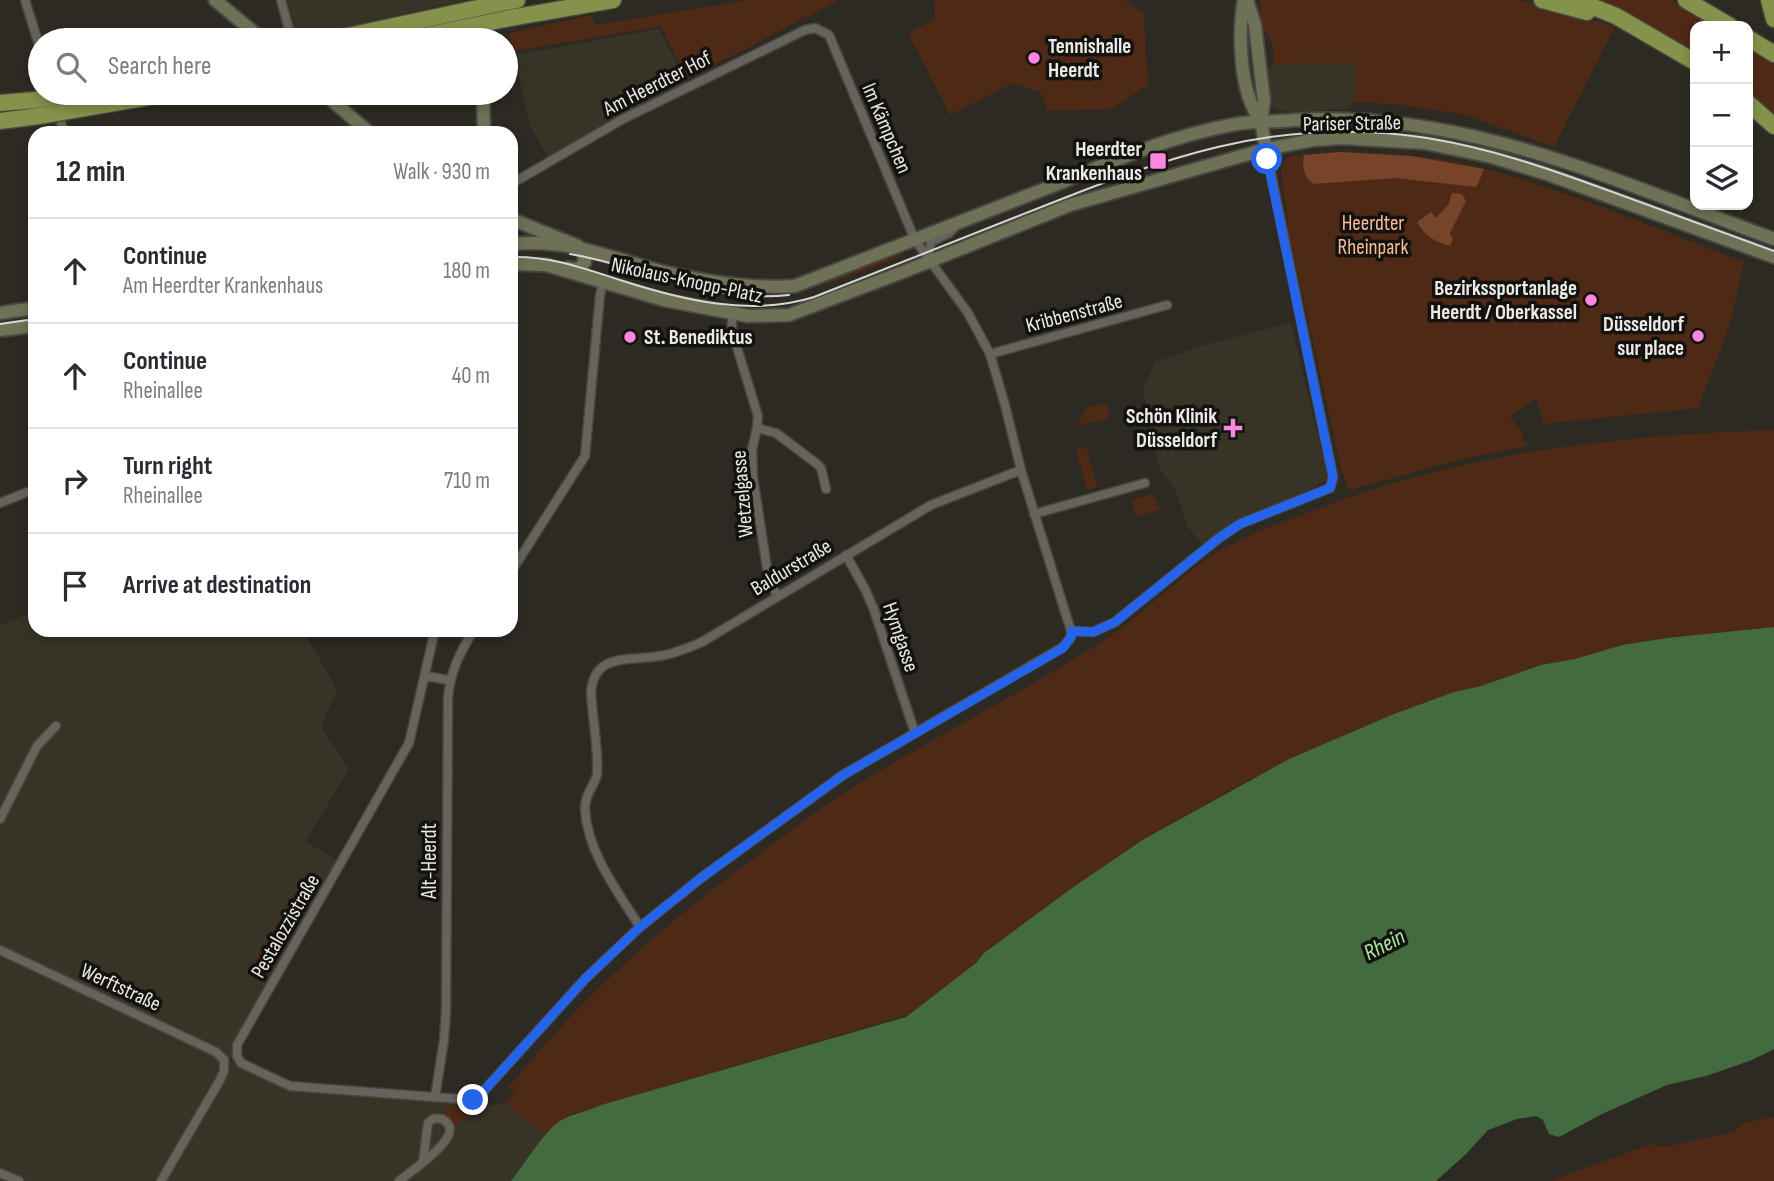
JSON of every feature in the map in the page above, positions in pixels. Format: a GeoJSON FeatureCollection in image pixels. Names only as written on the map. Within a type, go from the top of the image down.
{"type":"FeatureCollection","features":[{"type":"Feature","properties":{"kind":"highway"},"geometry":{"type":"LineString","coordinates":[[394,28],[507,7],[613,0]]}},
{"type":"Feature","properties":{"kind":"highway"},"geometry":{"type":"LineString","coordinates":[[1542,0],[1646,32]]}},
{"type":"Feature","properties":{"kind":"highway"},"geometry":{"type":"LineString","coordinates":[[1576,0],[1616,16],[1690,59]]}},
{"type":"Feature","properties":{"kind":"highway"},"geometry":{"type":"LineString","coordinates":[[1686,0],[1722,21]]}},
{"type":"Feature","properties":{"kind":"highway"},"geometry":{"type":"LineString","coordinates":[[442,28],[507,7]]}},
{"type":"Feature","properties":{"kind":"highway"},"geometry":{"type":"LineString","coordinates":[[1753,41],[1774,54]]}},
{"type":"Feature","properties":{"kind":"highway"},"geometry":{"type":"LineString","coordinates":[[0,103],[28,101]]}},
{"type":"Feature","properties":{"kind":"highway"},"geometry":{"type":"LineString","coordinates":[[0,121],[106,105]]}},
{"type":"Feature","properties":{"kind":"highway"},"geometry":{"type":"LineString","coordinates":[[1753,107],[1774,126]]}},
{"type":"Feature","properties":{"kind":"main road"},"geometry":{"type":"LineString","coordinates":[[215,0],[249,28]]}},
{"type":"Feature","properties":{"kind":"main road"},"geometry":{"type":"LineString","coordinates":[[482,0],[483,28]]}},
{"type":"Feature","properties":{"kind":"main road"},"geometry":{"type":"LineString","coordinates":[[1246,0],[1255,25],[1264,101],[1261,121],[1266,149]]}},
{"type":"Feature","properties":{"kind":"main road"},"geometry":{"type":"LineString","coordinates":[[337,105],[362,126]]}},
{"type":"Feature","properties":{"kind":"main road"},"geometry":{"type":"LineString","coordinates":[[484,105],[485,126]]}},
{"type":"Feature","properties":{"kind":"main road","name":"Pariser Straße"},"geometry":{"type":"LineString","coordinates":[[915,240],[1151,147],[1217,128],[1261,121],[1335,118],[1381,120],[1465,133],[1545,156],[1774,239]]}},
{"type":"Feature","properties":{"kind":"main road","name":"Pariser Straße"},"geometry":{"type":"LineString","coordinates":[[931,261],[1070,205],[1266,149],[1313,140],[1343,138],[1395,140],[1456,148],[1547,174],[1774,257]]}},
{"type":"Feature","properties":{"kind":"main road","name":"Nikolaus-Knopp-Platz"},"geometry":{"type":"LineString","coordinates":[[518,222],[578,246],[682,276],[785,286],[804,283],[915,240]]}},
{"type":"Feature","properties":{"kind":"main road","name":"Nikolaus-Knopp-Platz"},"geometry":{"type":"LineString","coordinates":[[518,243],[538,242],[578,246]]}},
{"type":"Feature","properties":{"kind":"main road"},"geometry":{"type":"LineString","coordinates":[[546,265],[574,269],[582,267],[585,257],[578,246]]}},
{"type":"Feature","properties":{"kind":"main road","name":"Nikolaus-Knopp-Platz"},"geometry":{"type":"LineString","coordinates":[[518,264],[546,265],[664,300],[767,317],[793,314],[931,261]]}},
{"type":"Feature","properties":{"kind":"main road"},"geometry":{"type":"LineString","coordinates":[[0,313],[28,309]]}},
{"type":"Feature","properties":{"kind":"main road"},"geometry":{"type":"LineString","coordinates":[[0,330],[28,327]]}},
{"type":"Feature","properties":{"kind":"street"},"geometry":{"type":"LineString","coordinates":[[25,0],[34,28]]}},
{"type":"Feature","properties":{"kind":"street"},"geometry":{"type":"LineString","coordinates":[[281,0],[289,28]]}},
{"type":"Feature","properties":{"kind":"street","name":"Am Heerdter Hof"},"geometry":{"type":"LineString","coordinates":[[518,180],[623,119],[699,81],[805,30],[816,28],[824,31]]}},
{"type":"Feature","properties":{"kind":"street","name":"Im Kämpchen"},"geometry":{"type":"LineString","coordinates":[[824,31],[832,42],[915,240]]}},
{"type":"Feature","properties":{"kind":"street"},"geometry":{"type":"LineString","coordinates":[[56,105],[62,126]]}},
{"type":"Feature","properties":{"kind":"street"},"geometry":{"type":"LineString","coordinates":[[1072,631],[1093,632],[1115,622],[1240,524],[1330,488],[1333,477],[1266,149]]}},
{"type":"Feature","properties":{"kind":"street","name":"Pariser Straße"},"geometry":{"type":"LineString","coordinates":[[931,261],[931,242],[949,233],[958,223]]}},
{"type":"Feature","properties":{"kind":"street"},"geometry":{"type":"LineString","coordinates":[[161,1181],[220,1080],[224,1071],[224,1060],[237,1056],[241,1063],[290,1086],[473,1100],[585,979],[640,927],[701,878],[819,791],[1063,648],[1072,631],[1034,514],[990,354],[968,313],[915,240]]}},
{"type":"Feature","properties":{"kind":"street"},"geometry":{"type":"LineString","coordinates":[[518,561],[585,456],[603,283]]}},
{"type":"Feature","properties":{"kind":"street","name":"Kribbenstraße"},"geometry":{"type":"LineString","coordinates":[[990,354],[1167,305]]}},
{"type":"Feature","properties":{"kind":"street"},"geometry":{"type":"LineString","coordinates":[[732,313],[732,331],[754,399],[757,428],[776,433],[817,464],[821,468],[826,489]]}},
{"type":"Feature","properties":{"kind":"street","name":"Wetzelgasse"},"geometry":{"type":"LineString","coordinates":[[757,428],[752,450],[753,477],[769,581],[778,596]]}},
{"type":"Feature","properties":{"kind":"street","name":"Baldurstraße"},"geometry":{"type":"LineString","coordinates":[[640,927],[596,851],[589,831],[585,809],[587,793],[597,776],[591,692],[594,676],[605,664],[614,661],[661,656],[702,642],[930,505],[1021,470]]}},
{"type":"Feature","properties":{"kind":"street"},"geometry":{"type":"LineString","coordinates":[[1034,514],[1145,483]]}},
{"type":"Feature","properties":{"kind":"street"},"geometry":{"type":"LineString","coordinates":[[0,502],[28,492]]}},
{"type":"Feature","properties":{"kind":"street","name":"Hymgasse"},"geometry":{"type":"LineString","coordinates":[[846,555],[874,610],[915,733]]}},
{"type":"Feature","properties":{"kind":"street","name":"Pestalozzistraße"},"geometry":{"type":"LineString","coordinates":[[237,1056],[237,1045],[410,743],[433,637]]}},
{"type":"Feature","properties":{"kind":"street","name":"Alt-Heerdt"},"geometry":{"type":"LineString","coordinates":[[435,1097],[446,1011],[449,680],[469,637]]}},
{"type":"Feature","properties":{"kind":"street"},"geometry":{"type":"LineString","coordinates":[[425,676],[449,680]]}},
{"type":"Feature","properties":{"kind":"street"},"geometry":{"type":"LineString","coordinates":[[0,819],[37,746],[56,726]]}},
{"type":"Feature","properties":{"kind":"street","name":"Werftstraße"},"geometry":{"type":"LineString","coordinates":[[0,950],[216,1052],[224,1060]]}},
{"type":"Feature","properties":{"kind":"street"},"geometry":{"type":"LineString","coordinates":[[399,1181],[423,1161],[450,1137],[450,1125],[444,1120],[433,1119],[428,1123],[423,1161]]}},
{"type":"Feature","properties":{"kind":"street"},"geometry":{"type":"LineString","coordinates":[[0,1173],[19,1181]]}},
{"type":"Feature","properties":{"kind":"shaded area"},"geometry":{"type":"Polygon","coordinates":[[[287,0],[465,0],[339,28],[295,28],[287,0]]]}},
{"type":"Feature","properties":{"kind":"shaded area"},"geometry":{"type":"Polygon","coordinates":[[[659,29],[689,87],[551,162],[530,126],[518,73],[518,54],[659,29]]]}},
{"type":"Feature","properties":{"kind":"shaded area"},"geometry":{"type":"Polygon","coordinates":[[[1354,63],[1355,102],[1346,109],[1288,112],[1275,109],[1269,97],[1268,68],[1274,64],[1354,63]]]}},
{"type":"Feature","properties":{"kind":"shaded area"},"geometry":{"type":"Polygon","coordinates":[[[1341,152],[1411,156],[1484,169],[1475,187],[1396,178],[1313,184],[1307,178],[1303,164],[1304,155],[1341,152]]]}},
{"type":"Feature","properties":{"kind":"shaded area"},"geometry":{"type":"Polygon","coordinates":[[[1452,193],[1462,194],[1466,201],[1450,233],[1453,240],[1450,246],[1431,238],[1417,222],[1431,212],[1436,218],[1448,205],[1452,193]]]}},
{"type":"Feature","properties":{"kind":"shaded area","name":"Schön Klinik Düsseldorf"},"geometry":{"type":"Polygon","coordinates":[[[1291,323],[1328,478],[1316,487],[1235,523],[1203,546],[1188,527],[1176,491],[1159,467],[1143,389],[1155,362],[1204,345],[1291,323]]]}},
{"type":"Feature","properties":{"kind":"shaded area"},"geometry":{"type":"Polygon","coordinates":[[[28,614],[28,637],[307,637],[337,690],[321,727],[349,768],[306,842],[341,862],[229,1060],[291,1089],[469,1102],[486,1106],[505,1103],[546,1136],[512,1181],[0,1181],[0,625],[28,614]]]}},
{"type":"Feature","properties":{"kind":"green space"},"geometry":{"type":"Polygon","coordinates":[[[749,0],[840,0],[687,79],[661,26],[518,50],[518,31],[591,15],[596,25],[749,0]]]}},
{"type":"Feature","properties":{"kind":"green space","name":"Tennishalle Heerdt"},"geometry":{"type":"Polygon","coordinates":[[[935,0],[1125,0],[1144,14],[1148,85],[1112,109],[1048,111],[1040,92],[1013,83],[950,115],[908,33],[933,20],[935,0]]]}},
{"type":"Feature","properties":{"kind":"green space"},"geometry":{"type":"Polygon","coordinates":[[[1259,0],[1516,0],[1550,6],[1615,27],[1554,147],[1465,115],[1403,105],[1355,102],[1354,63],[1274,64],[1272,41],[1262,27],[1259,0]]]}},
{"type":"Feature","properties":{"kind":"green space"},"geometry":{"type":"Polygon","coordinates":[[[1596,0],[1672,0],[1711,21],[1690,21],[1690,49],[1620,9],[1596,0]]]}},
{"type":"Feature","properties":{"kind":"green space"},"geometry":{"type":"Polygon","coordinates":[[[1753,47],[1774,61],[1774,115],[1753,95],[1753,47]]]}},
{"type":"Feature","properties":{"kind":"green space","name":"Heerdter Rheinpark"},"geometry":{"type":"Polygon","coordinates":[[[1341,152],[1418,157],[1457,162],[1494,171],[1589,202],[1744,262],[1730,325],[1698,408],[1544,424],[1536,398],[1510,417],[1519,428],[1527,446],[1459,460],[1349,490],[1341,468],[1289,233],[1281,172],[1285,160],[1290,156],[1341,152]]]}},
{"type":"Feature","properties":{"kind":"green space"},"geometry":{"type":"Polygon","coordinates":[[[900,251],[902,256],[832,282],[796,291],[759,293],[759,290],[802,289],[900,251]]]}},
{"type":"Feature","properties":{"kind":"green space"},"geometry":{"type":"Polygon","coordinates":[[[1107,403],[1110,418],[1076,427],[1088,407],[1107,403]]]}},
{"type":"Feature","properties":{"kind":"green space"},"geometry":{"type":"Polygon","coordinates":[[[1774,430],[1774,627],[1622,645],[1575,659],[1541,665],[1394,714],[1245,782],[1144,839],[984,953],[976,963],[908,1015],[601,1105],[589,1111],[571,1114],[546,1136],[505,1103],[515,1091],[508,1088],[565,1022],[659,933],[726,879],[858,784],[1100,643],[1198,565],[1227,547],[1276,525],[1379,487],[1490,460],[1603,442],[1774,430]]]}},
{"type":"Feature","properties":{"kind":"green space"},"geometry":{"type":"Polygon","coordinates":[[[1086,446],[1098,487],[1087,490],[1076,449],[1086,446]]]}},
{"type":"Feature","properties":{"kind":"green space"},"geometry":{"type":"Polygon","coordinates":[[[1152,494],[1161,510],[1136,516],[1131,500],[1152,494]]]}},
{"type":"Feature","properties":{"kind":"green space"},"geometry":{"type":"Polygon","coordinates":[[[293,893],[310,902],[299,918],[284,909],[293,893]]]}},
{"type":"Feature","properties":{"kind":"green space"},"geometry":{"type":"Polygon","coordinates":[[[277,922],[294,931],[268,977],[258,977],[249,972],[277,922]]]}},
{"type":"Feature","properties":{"kind":"green space"},"geometry":{"type":"Polygon","coordinates":[[[446,1106],[477,1107],[457,1126],[445,1114],[446,1106]]]}},
{"type":"Feature","properties":{"kind":"green space"},"geometry":{"type":"Polygon","coordinates":[[[1774,1117],[1774,1181],[1550,1181],[1651,1144],[1664,1147],[1734,1132],[1743,1123],[1774,1117]]]}},
{"type":"Feature","properties":{"kind":"water","name":"Rhein"},"geometry":{"type":"Polygon","coordinates":[[[1774,627],[1774,1049],[1752,1060],[1706,1076],[1667,1085],[1604,1113],[1559,1137],[1549,1134],[1543,1120],[1536,1116],[1517,1119],[1488,1130],[1436,1181],[511,1181],[554,1125],[570,1116],[906,1017],[976,963],[984,953],[1144,839],[1289,759],[1394,714],[1541,665],[1575,659],[1622,645],[1774,627]]]}},
{"type":"Feature","properties":{"kind":"tram line"},"geometry":{"type":"LineString","coordinates":[[518,257],[540,258],[567,264],[668,294],[717,304],[766,306],[790,303],[814,297],[1121,176],[1170,160],[1268,137],[1318,132],[1371,132],[1427,138],[1497,153],[1774,251]]}},
{"type":"Feature","properties":{"kind":"tram line"},"geometry":{"type":"LineString","coordinates":[[570,254],[706,289],[733,294],[789,295]]}},
{"type":"Feature","properties":{"kind":"tram line"},"geometry":{"type":"LineString","coordinates":[[0,324],[28,320]]}},
{"type":"Feature","properties":{"kind":"place","name":"Tennishalle Heerdt"},"geometry":{"type":"Point","coordinates":[1034,58]}},
{"type":"Feature","properties":{"kind":"place","name":"Heerdter Krankenhaus"},"geometry":{"type":"Point","coordinates":[1158,161]}},
{"type":"Feature","properties":{"kind":"place","name":"Bezirkssportanlage Heerdt / Oberkassel"},"geometry":{"type":"Point","coordinates":[1591,300]}},
{"type":"Feature","properties":{"kind":"place","name":"Düsseldorf sur place"},"geometry":{"type":"Point","coordinates":[1698,336]}},
{"type":"Feature","properties":{"kind":"place","name":"St. Benediktus"},"geometry":{"type":"Point","coordinates":[630,337]}},
{"type":"Feature","properties":{"kind":"place","name":"Schön Klinik Düsseldorf"},"geometry":{"type":"Point","coordinates":[1233,428]}},
{"type":"Feature","properties":{"kind":"route"},"geometry":{"type":"LineString","coordinates":[[473,1100],[585,979],[640,927],[701,878],[819,791],[1063,648],[1072,631],[1093,632],[1115,622],[1240,524],[1330,488],[1333,477],[1267,159]]}}]}
